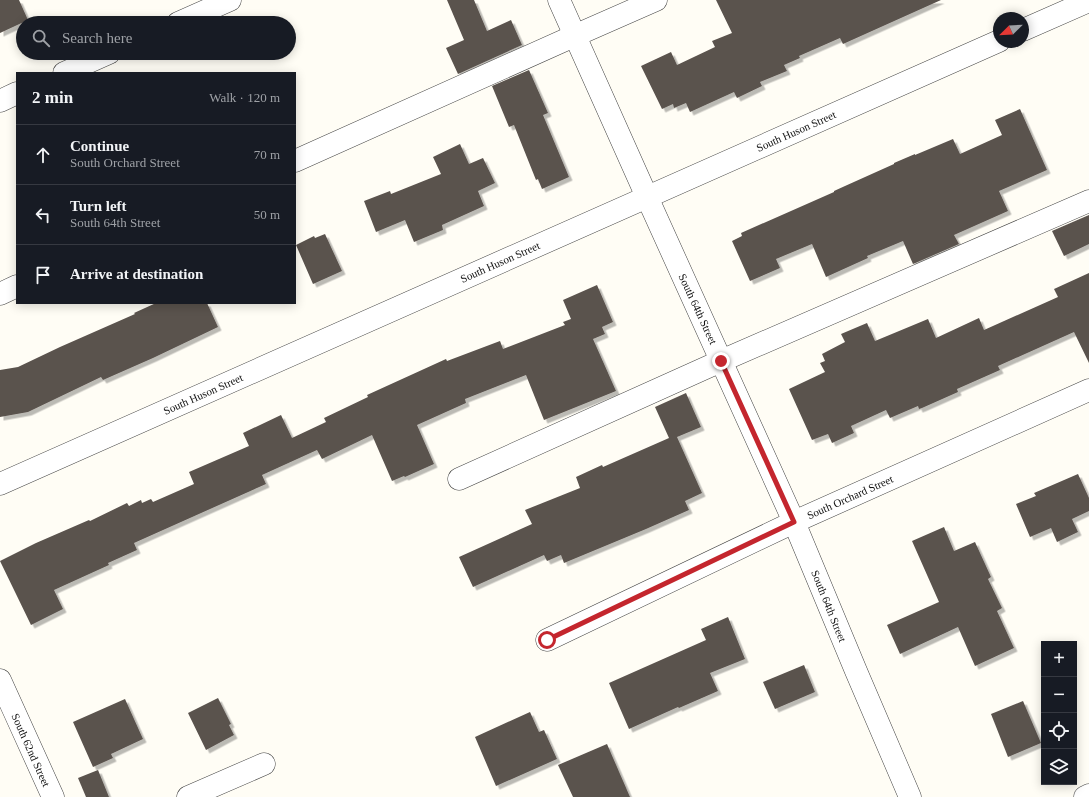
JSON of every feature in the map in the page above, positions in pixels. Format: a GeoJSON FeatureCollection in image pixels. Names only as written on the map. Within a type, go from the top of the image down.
{"type":"FeatureCollection","features":[{"type":"Feature","properties":{"kind":"street"},"geometry":{"type":"LineString","coordinates":[[194,16],[230,0]]}},
{"type":"Feature","properties":{"kind":"street","name":"South 64th Street"},"geometry":{"type":"LineString","coordinates":[[559,0],[646,197],[794,522],[910,797]]}},
{"type":"Feature","properties":{"kind":"street"},"geometry":{"type":"LineString","coordinates":[[296,161],[656,0]]}},
{"type":"Feature","properties":{"kind":"street"},"geometry":{"type":"LineString","coordinates":[[1029,27],[1089,1]]}},
{"type":"Feature","properties":{"kind":"street","name":"South Huson Street"},"geometry":{"type":"LineString","coordinates":[[0,484],[993,44]]}},
{"type":"Feature","properties":{"kind":"street"},"geometry":{"type":"LineString","coordinates":[[66,72],[93,60]]}},
{"type":"Feature","properties":{"kind":"street"},"geometry":{"type":"LineString","coordinates":[[0,101],[16,93]]}},
{"type":"Feature","properties":{"kind":"street"},"geometry":{"type":"LineString","coordinates":[[459,479],[721,361],[1089,201]]}},
{"type":"Feature","properties":{"kind":"street"},"geometry":{"type":"LineString","coordinates":[[0,294],[16,286]]}},
{"type":"Feature","properties":{"kind":"street","name":"South Orchard Street"},"geometry":{"type":"LineString","coordinates":[[547,640],[794,522],[1089,390]]}},
{"type":"Feature","properties":{"kind":"street","name":"South 62nd Street"},"geometry":{"type":"LineString","coordinates":[[0,680],[53,797]]}},
{"type":"Feature","properties":{"kind":"street"},"geometry":{"type":"LineString","coordinates":[[188,797],[264,764]]}},
{"type":"Feature","properties":{"kind":"street"},"geometry":{"type":"LineString","coordinates":[[1085,797],[1089,795]]}},
{"type":"Feature","properties":{"kind":"building"},"geometry":{"type":"Polygon","coordinates":[[[0,0],[19,0],[26,16],[16,16],[16,26],[0,33],[0,0]]]}},
{"type":"Feature","properties":{"kind":"building"},"geometry":{"type":"Polygon","coordinates":[[[447,0],[474,0],[487,31],[511,20],[522,45],[458,74],[446,48],[464,40],[447,0]]]}},
{"type":"Feature","properties":{"kind":"building"},"geometry":{"type":"Polygon","coordinates":[[[716,0],[941,0],[843,44],[840,38],[799,56],[800,58],[784,65],[787,71],[760,82],[762,86],[737,98],[734,92],[690,112],[686,103],[674,108],[673,104],[662,109],[641,66],[671,52],[677,65],[715,47],[712,41],[732,33],[716,0]]]}},
{"type":"Feature","properties":{"kind":"building"},"geometry":{"type":"Polygon","coordinates":[[[529,70],[548,113],[543,115],[569,177],[542,189],[538,179],[536,180],[514,125],[509,127],[492,86],[529,70]]]}},
{"type":"Feature","properties":{"kind":"building"},"geometry":{"type":"Polygon","coordinates":[[[1020,109],[1047,170],[999,191],[1008,211],[954,235],[959,244],[913,264],[903,241],[867,256],[868,258],[826,277],[812,244],[776,259],[780,268],[750,281],[732,241],[742,236],[741,233],[834,192],[894,163],[953,139],[960,154],[1002,135],[995,120],[1020,109]]]}},
{"type":"Feature","properties":{"kind":"building"},"geometry":{"type":"Polygon","coordinates":[[[460,144],[469,164],[483,158],[495,183],[478,191],[484,206],[442,225],[443,230],[414,242],[405,220],[376,232],[364,201],[390,191],[391,194],[441,174],[433,157],[460,144]]]}},
{"type":"Feature","properties":{"kind":"building"},"geometry":{"type":"Polygon","coordinates":[[[1089,215],[1089,244],[1064,256],[1052,231],[1089,215]]]}},
{"type":"Feature","properties":{"kind":"building"},"geometry":{"type":"Polygon","coordinates":[[[325,234],[342,271],[313,284],[296,245],[314,236],[315,238],[325,234]]]}},
{"type":"Feature","properties":{"kind":"building"},"geometry":{"type":"Polygon","coordinates":[[[1089,273],[1089,363],[1074,332],[998,366],[1000,370],[957,389],[958,392],[922,408],[919,409],[918,406],[890,418],[886,410],[851,426],[854,433],[832,443],[828,434],[812,440],[789,389],[825,372],[820,363],[825,361],[822,354],[845,342],[841,334],[867,323],[875,341],[928,319],[936,338],[979,318],[984,330],[1058,297],[1054,289],[1089,273]]]}},
{"type":"Feature","properties":{"kind":"building"},"geometry":{"type":"Polygon","coordinates":[[[597,285],[613,322],[602,327],[605,334],[593,339],[616,391],[544,420],[526,375],[465,399],[466,403],[417,425],[434,464],[392,481],[372,435],[322,459],[317,450],[262,475],[266,484],[134,543],[137,550],[108,563],[109,565],[54,590],[63,609],[31,625],[0,561],[36,543],[89,520],[90,521],[127,503],[129,506],[141,500],[142,503],[151,499],[153,502],[194,484],[189,472],[249,446],[243,433],[281,415],[292,438],[326,422],[324,418],[368,397],[367,395],[446,359],[447,361],[500,341],[503,349],[565,325],[563,322],[571,319],[563,300],[597,285]]]}},
{"type":"Feature","properties":{"kind":"building"},"geometry":{"type":"Polygon","coordinates":[[[154,304],[207,304],[218,327],[103,380],[101,377],[28,412],[0,417],[0,370],[18,367],[135,314],[134,313],[154,304]]]}},
{"type":"Feature","properties":{"kind":"building"},"geometry":{"type":"Polygon","coordinates":[[[686,393],[701,427],[677,437],[702,493],[685,501],[689,510],[564,563],[561,555],[547,561],[544,555],[473,587],[459,557],[532,524],[525,510],[580,488],[576,477],[602,465],[603,467],[669,438],[655,407],[686,393]]]}},
{"type":"Feature","properties":{"kind":"building"},"geometry":{"type":"Polygon","coordinates":[[[1078,474],[1089,498],[1089,511],[1072,519],[1078,532],[1057,542],[1051,528],[1030,537],[1016,504],[1036,496],[1034,493],[1078,474]]]}},
{"type":"Feature","properties":{"kind":"building"},"geometry":{"type":"Polygon","coordinates":[[[944,527],[954,551],[975,542],[991,577],[988,579],[1002,608],[997,611],[1014,648],[975,666],[958,627],[900,654],[887,625],[939,602],[912,541],[944,527]]]}},
{"type":"Feature","properties":{"kind":"building"},"geometry":{"type":"Polygon","coordinates":[[[728,617],[745,659],[710,673],[718,691],[629,729],[609,683],[706,640],[701,629],[728,617]]]}},
{"type":"Feature","properties":{"kind":"building"},"geometry":{"type":"Polygon","coordinates":[[[804,665],[815,692],[775,709],[763,682],[804,665]]]}},
{"type":"Feature","properties":{"kind":"building"},"geometry":{"type":"Polygon","coordinates":[[[218,698],[231,724],[229,725],[234,735],[206,750],[188,713],[218,698]]]}},
{"type":"Feature","properties":{"kind":"building"},"geometry":{"type":"Polygon","coordinates":[[[125,699],[143,739],[111,754],[113,758],[93,767],[73,722],[125,699]]]}},
{"type":"Feature","properties":{"kind":"building"},"geometry":{"type":"Polygon","coordinates":[[[1023,701],[1041,743],[1008,757],[991,714],[1023,701]]]}},
{"type":"Feature","properties":{"kind":"building"},"geometry":{"type":"Polygon","coordinates":[[[530,712],[539,732],[544,730],[557,759],[496,786],[475,737],[530,712]]]}},
{"type":"Feature","properties":{"kind":"building"},"geometry":{"type":"Polygon","coordinates":[[[607,744],[630,797],[573,797],[558,765],[607,744]]]}},
{"type":"Feature","properties":{"kind":"building"},"geometry":{"type":"Polygon","coordinates":[[[98,770],[109,797],[86,797],[78,778],[98,770]]]}},
{"type":"Feature","properties":{"kind":"route"},"geometry":{"type":"LineString","coordinates":[[547,640],[794,522],[721,361]]}}]}
